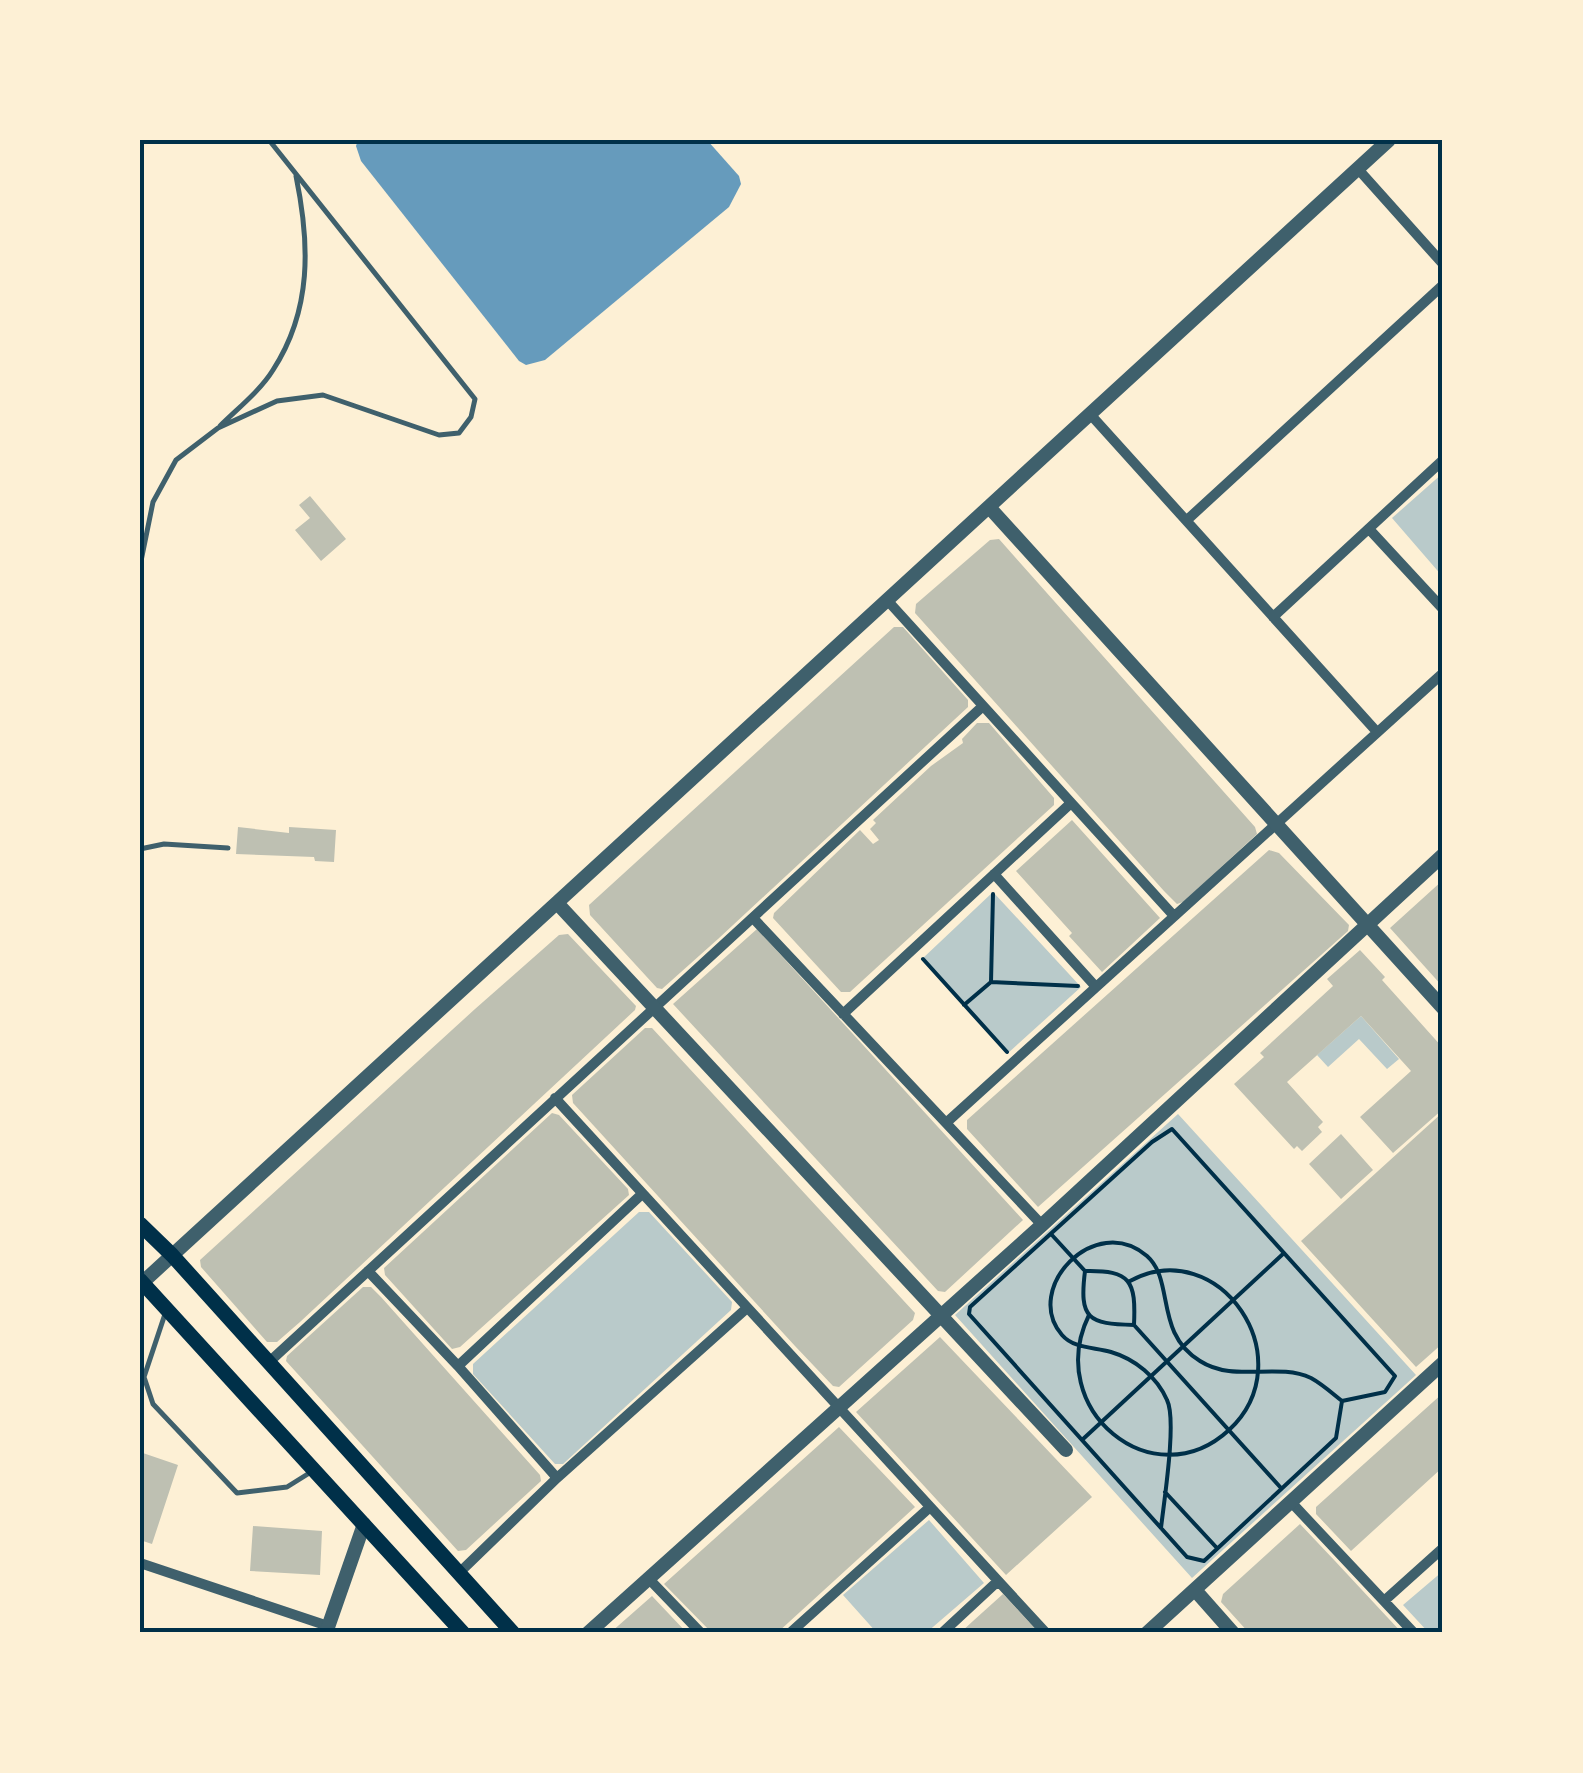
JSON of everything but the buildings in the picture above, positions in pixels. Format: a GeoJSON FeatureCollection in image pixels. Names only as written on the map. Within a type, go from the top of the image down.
{"type":"FeatureCollection","features":[{"type":"Feature","properties":{"kind":"main road"},"geometry":{"type":"LineString","coordinates":[[140,1224],[513,1633]]}},
{"type":"Feature","properties":{"kind":"main road"},"geometry":{"type":"LineString","coordinates":[[141,1281],[462,1632]]}},
{"type":"Feature","properties":{"kind":"street"},"geometry":{"type":"LineString","coordinates":[[141,1281],[1389,140]]}},
{"type":"Feature","properties":{"kind":"street"},"geometry":{"type":"LineString","coordinates":[[1358,169],[1443,264]]}},
{"type":"Feature","properties":{"kind":"street"},"geometry":{"type":"LineString","coordinates":[[1186,520],[1443,285]]}},
{"type":"Feature","properties":{"kind":"street"},"geometry":{"type":"LineString","coordinates":[[1090,414],[1376,732]]}},
{"type":"Feature","properties":{"kind":"street"},"geometry":{"type":"LineString","coordinates":[[1273,617],[1443,460]]}},
{"type":"Feature","properties":{"kind":"street"},"geometry":{"type":"LineString","coordinates":[[989,507],[1443,1008]]}},
{"type":"Feature","properties":{"kind":"street"},"geometry":{"type":"LineString","coordinates":[[1368,529],[1443,609]]}},
{"type":"Feature","properties":{"kind":"street"},"geometry":{"type":"LineString","coordinates":[[887,600],[1174,916]]}},
{"type":"Feature","properties":{"kind":"street"},"geometry":{"type":"LineString","coordinates":[[946,1124],[1443,672]]}},
{"type":"Feature","properties":{"kind":"street"},"geometry":{"type":"LineString","coordinates":[[268,1362],[983,706]]}},
{"type":"Feature","properties":{"kind":"street"},"geometry":{"type":"LineString","coordinates":[[843,1014],[1071,803]]}},
{"type":"Feature","properties":{"kind":"street"},"geometry":{"type":"LineString","coordinates":[[588,1633],[942,1314],[1046,1230],[1366,924],[1443,856]]}},
{"type":"Feature","properties":{"kind":"street"},"geometry":{"type":"LineString","coordinates":[[994,874],[1096,987]]}},
{"type":"Feature","properties":{"kind":"street"},"geometry":{"type":"LineString","coordinates":[[556,903],[1066,1450]]}},
{"type":"Feature","properties":{"kind":"street"},"geometry":{"type":"LineString","coordinates":[[754,919],[1046,1230]]}},
{"type":"Feature","properties":{"kind":"street"},"geometry":{"type":"LineString","coordinates":[[556,1098],[1046,1633]]}},
{"type":"Feature","properties":{"kind":"street"},"geometry":{"type":"LineString","coordinates":[[458,1366],[642,1194]]}},
{"type":"Feature","properties":{"kind":"street"},"geometry":{"type":"LineString","coordinates":[[368,1271],[558,1478]]}},
{"type":"Feature","properties":{"kind":"street"},"geometry":{"type":"LineString","coordinates":[[459,1573],[747,1308]]}},
{"type":"Feature","properties":{"kind":"street"},"geometry":{"type":"LineString","coordinates":[[1148,1633],[1443,1363]]}},
{"type":"Feature","properties":{"kind":"street"},"geometry":{"type":"LineString","coordinates":[[1291,1502],[1414,1633]]}},
{"type":"Feature","properties":{"kind":"street"},"geometry":{"type":"LineString","coordinates":[[790,1633],[929,1508]]}},
{"type":"Feature","properties":{"kind":"street"},"geometry":{"type":"LineString","coordinates":[[140,1562],[327,1629],[364,1524]]}},
{"type":"Feature","properties":{"kind":"street"},"geometry":{"type":"LineString","coordinates":[[1384,1601],[1443,1548]]}},
{"type":"Feature","properties":{"kind":"street"},"geometry":{"type":"LineString","coordinates":[[649,1579],[702,1633]]}},
{"type":"Feature","properties":{"kind":"street"},"geometry":{"type":"LineString","coordinates":[[942,1633],[998,1581]]}},
{"type":"Feature","properties":{"kind":"street"},"geometry":{"type":"LineString","coordinates":[[1195,1590],[1233,1633]]}},
{"type":"Feature","properties":{"kind":"lane"},"geometry":{"type":"LineString","coordinates":[[218,428],[278,402],[323,395],[439,435],[458,433],[472,417],[474,399],[269,140]]}},
{"type":"Feature","properties":{"kind":"lane"},"geometry":{"type":"LineString","coordinates":[[140,566],[153,502],[165,476],[176,460],[218,428],[272,372],[296,324],[307,268],[306,222],[295,173]]}},
{"type":"Feature","properties":{"kind":"lane"},"geometry":{"type":"LineString","coordinates":[[140,849],[164,844],[228,848]]}},
{"type":"Feature","properties":{"kind":"lane"},"geometry":{"type":"LineString","coordinates":[[167,1309],[144,1377],[153,1404],[237,1493],[286,1487],[314,1470]]}},
{"type":"Feature","properties":{"kind":"path"},"geometry":{"type":"LineString","coordinates":[[991,982],[993,894]]}},
{"type":"Feature","properties":{"kind":"path"},"geometry":{"type":"LineString","coordinates":[[923,960],[1008,1052]]}},
{"type":"Feature","properties":{"kind":"path"},"geometry":{"type":"LineString","coordinates":[[964,1005],[991,982],[1080,986]]}},
{"type":"Feature","properties":{"kind":"path"},"geometry":{"type":"LineString","coordinates":[[1161,1528],[1170,1403],[1135,1362],[1112,1352],[1078,1346],[1063,1337],[1054,1321],[1052,1296],[1062,1269],[1084,1248],[1102,1243],[1123,1244],[1145,1255],[1158,1270],[1166,1317],[1200,1361],[1228,1372],[1286,1372],[1310,1378],[1342,1401],[1386,1392],[1395,1376],[1172,1128]]}},
{"type":"Feature","properties":{"kind":"path"},"geometry":{"type":"LineString","coordinates":[[1046,1230],[1085,1272]]}},
{"type":"Feature","properties":{"kind":"path"},"geometry":{"type":"LineString","coordinates":[[1082,1440],[1284,1253]]}},
{"type":"Feature","properties":{"kind":"path"},"geometry":{"type":"LineString","coordinates":[[1085,1272],[1112,1270],[1130,1281],[1135,1292],[1134,1325],[1282,1488]]}},
{"type":"Feature","properties":{"kind":"path"},"geometry":{"type":"LineString","coordinates":[[1089,1315],[1078,1346],[1079,1385],[1100,1423],[1129,1446],[1168,1453],[1191,1450],[1229,1430],[1252,1396],[1258,1373],[1254,1331],[1215,1283],[1192,1274],[1158,1270],[1130,1281]]}},
{"type":"Feature","properties":{"kind":"path"},"geometry":{"type":"LineString","coordinates":[[1085,1272],[1081,1300],[1089,1315],[1101,1324],[1134,1325]]}},
{"type":"Feature","properties":{"kind":"path"},"geometry":{"type":"LineString","coordinates":[[970,1306],[969,1314],[1187,1557],[1204,1560],[1336,1438],[1342,1401]]}},
{"type":"Feature","properties":{"kind":"path"},"geometry":{"type":"LineString","coordinates":[[1165,1492],[1217,1548]]}},
{"type":"Feature","properties":{"kind":"shaded area"},"geometry":{"type":"Polygon","coordinates":[[[1443,473],[1443,577],[1392,518],[1443,473]]]}},
{"type":"Feature","properties":{"kind":"shaded area"},"geometry":{"type":"Polygon","coordinates":[[[993,892],[1081,987],[1007,1054],[922,959],[993,892]]]}},
{"type":"Feature","properties":{"kind":"shaded area"},"geometry":{"type":"Polygon","coordinates":[[[1361,1016],[1399,1059],[1387,1069],[1359,1039],[1328,1067],[1317,1055],[1361,1016]]]}},
{"type":"Feature","properties":{"kind":"shaded area"},"geometry":{"type":"Polygon","coordinates":[[[1178,1114],[1416,1375],[1192,1578],[955,1315],[1178,1114]]]}},
{"type":"Feature","properties":{"kind":"shaded area"},"geometry":{"type":"Polygon","coordinates":[[[639,1212],[649,1212],[732,1302],[731,1310],[563,1464],[555,1464],[473,1374],[473,1364],[639,1212]]]}},
{"type":"Feature","properties":{"kind":"shaded area"},"geometry":{"type":"Polygon","coordinates":[[[929,1520],[984,1583],[926,1633],[877,1633],[843,1595],[929,1520]]]}},
{"type":"Feature","properties":{"kind":"shaded area"},"geometry":{"type":"Polygon","coordinates":[[[1443,1571],[1443,1633],[1429,1633],[1403,1605],[1443,1571]]]}},
{"type":"Feature","properties":{"kind":"water"},"geometry":{"type":"Polygon","coordinates":[[[358,140],[707,140],[739,176],[741,184],[729,207],[545,360],[526,365],[361,161],[358,140]]]}}]}
